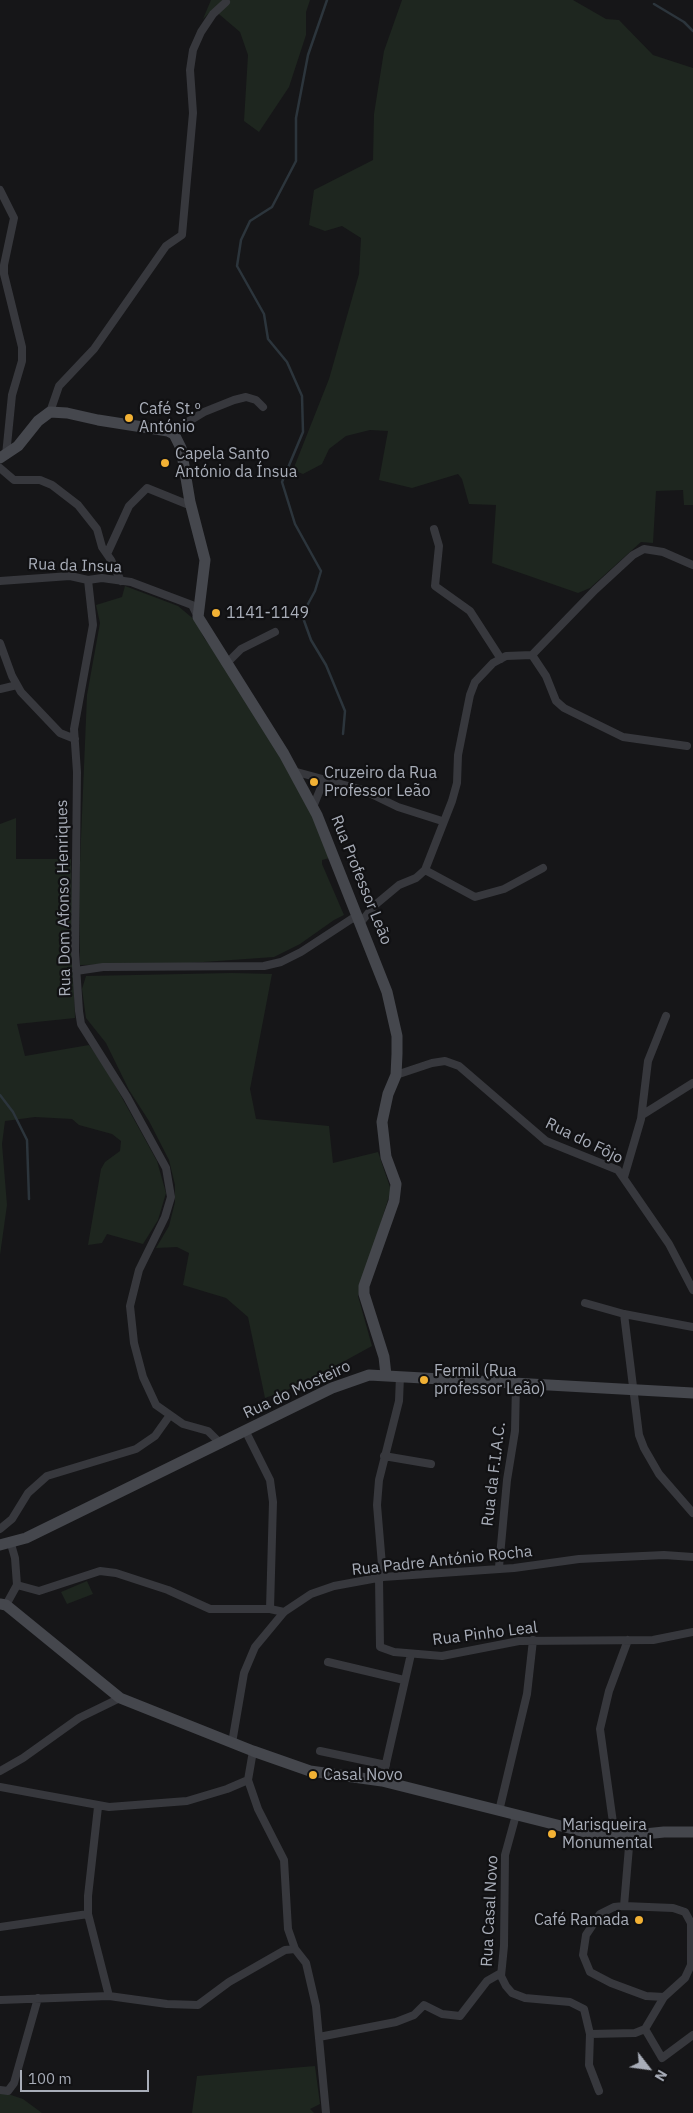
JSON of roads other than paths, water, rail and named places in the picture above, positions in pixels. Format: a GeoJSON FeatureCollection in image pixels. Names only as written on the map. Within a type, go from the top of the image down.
{"type":"FeatureCollection","features":[{"type":"Feature","properties":{"kind":"main road"},"geometry":{"type":"LineString","coordinates":[[3,457],[18,446],[38,421],[50,412],[66,413],[168,431],[174,434],[181,448],[205,560],[198,617]]}},
{"type":"Feature","properties":{"kind":"main road","name":"Rua Professor Leão"},"geometry":{"type":"LineString","coordinates":[[198,617],[293,771],[313,807],[387,992],[397,1036],[396,1075],[388,1094],[382,1122],[386,1157],[396,1184],[394,1201],[364,1286],[364,1294],[384,1357],[386,1375]]}},
{"type":"Feature","properties":{"kind":"main road","name":"Rua do Mosteiro"},"geometry":{"type":"LineString","coordinates":[[5,1544],[221,1444],[352,1380],[369,1375],[693,1393]]}},
{"type":"Feature","properties":{"kind":"main road"},"geometry":{"type":"LineString","coordinates":[[3,1604],[120,1698],[232,1743],[310,1771],[382,1781],[498,1811],[615,1837],[664,1832],[693,1832]]}},
{"type":"Feature","properties":{"kind":"street"},"geometry":{"type":"LineString","coordinates":[[50,412],[63,381],[94,349],[166,246],[182,235],[194,113],[190,70],[193,50],[205,26],[226,2]]}},
{"type":"Feature","properties":{"kind":"street"},"geometry":{"type":"LineString","coordinates":[[0,190],[14,218],[4,265],[4,274],[22,347],[22,361],[12,395],[3,457]]}},
{"type":"Feature","properties":{"kind":"street"},"geometry":{"type":"LineString","coordinates":[[174,434],[176,429],[204,412],[234,400],[246,397],[256,400],[263,407]]}},
{"type":"Feature","properties":{"kind":"street"},"geometry":{"type":"LineString","coordinates":[[0,468],[14,480],[40,480],[64,493],[78,505],[97,529],[102,547],[121,580]]}},
{"type":"Feature","properties":{"kind":"street"},"geometry":{"type":"LineString","coordinates":[[107,554],[129,506],[147,488],[189,505],[194,515]]}},
{"type":"Feature","properties":{"kind":"street"},"geometry":{"type":"LineString","coordinates":[[434,529],[439,546],[435,586],[470,611],[501,659]]}},
{"type":"Feature","properties":{"kind":"street"},"geometry":{"type":"LineString","coordinates":[[76,971],[103,967],[264,966],[281,962],[301,952],[353,918],[360,922],[375,905],[399,884],[416,878],[425,870],[442,822],[452,802],[456,783],[458,755],[470,695],[475,682],[493,663],[506,656],[532,655],[576,608],[633,555],[644,549],[663,552],[693,565]]}},
{"type":"Feature","properties":{"kind":"street","name":"Rua da Insua"},"geometry":{"type":"LineString","coordinates":[[0,581],[70,576],[88,580],[102,578],[121,580],[147,587],[192,605],[198,617]]}},
{"type":"Feature","properties":{"kind":"street","name":"Rua Dom Afonso Henriques"},"geometry":{"type":"LineString","coordinates":[[88,580],[93,625],[82,675],[74,729],[77,772],[74,906],[76,971],[81,1024],[127,1097],[166,1168],[172,1197],[165,1217],[139,1270],[130,1306],[134,1343],[143,1376],[156,1405],[183,1424],[208,1431],[221,1444]]}},
{"type":"Feature","properties":{"kind":"street"},"geometry":{"type":"LineString","coordinates":[[226,664],[241,649],[275,632]]}},
{"type":"Feature","properties":{"kind":"street"},"geometry":{"type":"LineString","coordinates":[[0,643],[16,685],[43,718],[60,733],[75,739]]}},
{"type":"Feature","properties":{"kind":"street"},"geometry":{"type":"LineString","coordinates":[[532,655],[546,676],[556,701],[564,708],[623,737],[687,746]]}},
{"type":"Feature","properties":{"kind":"street"},"geometry":{"type":"LineString","coordinates":[[0,689],[16,685]]}},
{"type":"Feature","properties":{"kind":"street"},"geometry":{"type":"LineString","coordinates":[[293,771],[363,790],[398,807],[442,822]]}},
{"type":"Feature","properties":{"kind":"street"},"geometry":{"type":"LineString","coordinates":[[313,807],[324,780]]}},
{"type":"Feature","properties":{"kind":"street"},"geometry":{"type":"LineString","coordinates":[[425,870],[475,897],[504,889],[543,868]]}},
{"type":"Feature","properties":{"kind":"street"},"geometry":{"type":"LineString","coordinates":[[624,1177],[628,1169],[642,1115],[648,1061],[666,1016]]}},
{"type":"Feature","properties":{"kind":"street","name":"Rua do Fôjo"},"geometry":{"type":"LineString","coordinates":[[396,1075],[432,1063],[445,1061],[459,1066],[546,1141],[618,1170],[669,1244],[693,1290]]}},
{"type":"Feature","properties":{"kind":"street"},"geometry":{"type":"LineString","coordinates":[[642,1115],[693,1082]]}},
{"type":"Feature","properties":{"kind":"street"},"geometry":{"type":"LineString","coordinates":[[586,1303],[624,1314],[693,1327]]}},
{"type":"Feature","properties":{"kind":"street"},"geometry":{"type":"LineString","coordinates":[[624,1314],[639,1434],[644,1448],[659,1474],[693,1513]]}},
{"type":"Feature","properties":{"kind":"street"},"geometry":{"type":"LineString","coordinates":[[381,1578],[376,1505],[384,1456],[399,1401],[400,1376]]}},
{"type":"Feature","properties":{"kind":"street","name":"Rua da F.I.A.C."},"geometry":{"type":"LineString","coordinates":[[499,1567],[507,1480],[515,1430],[516,1383]]}},
{"type":"Feature","properties":{"kind":"street"},"geometry":{"type":"LineString","coordinates":[[0,1529],[12,1519],[28,1493],[46,1476],[136,1449],[155,1436],[170,1416]]}},
{"type":"Feature","properties":{"kind":"street"},"geometry":{"type":"LineString","coordinates":[[246,1432],[270,1480],[273,1502],[270,1609]]}},
{"type":"Feature","properties":{"kind":"street"},"geometry":{"type":"LineString","coordinates":[[384,1456],[431,1464]]}},
{"type":"Feature","properties":{"kind":"street"},"geometry":{"type":"LineString","coordinates":[[5,1544],[17,1585]]}},
{"type":"Feature","properties":{"kind":"street","name":"Rua Padre António Rocha"},"geometry":{"type":"LineString","coordinates":[[232,1743],[244,1673],[255,1647],[284,1612],[311,1594],[334,1586],[381,1578],[499,1567],[543,1565],[579,1559],[664,1555],[693,1557]]}},
{"type":"Feature","properties":{"kind":"street"},"geometry":{"type":"LineString","coordinates":[[17,1585],[39,1591],[100,1571],[116,1573],[168,1590],[210,1609],[270,1609],[284,1612]]}},
{"type":"Feature","properties":{"kind":"street","name":"Rua Pinho Leal"},"geometry":{"type":"LineString","coordinates":[[381,1578],[380,1647],[411,1654],[442,1656],[533,1640],[653,1640],[693,1632]]}},
{"type":"Feature","properties":{"kind":"street"},"geometry":{"type":"LineString","coordinates":[[3,1604],[17,1585]]}},
{"type":"Feature","properties":{"kind":"street"},"geometry":{"type":"LineString","coordinates":[[498,1811],[527,1694],[533,1640]]}},
{"type":"Feature","properties":{"kind":"street"},"geometry":{"type":"LineString","coordinates":[[615,1837],[600,1729],[609,1691],[628,1640]]}},
{"type":"Feature","properties":{"kind":"street"},"geometry":{"type":"LineString","coordinates":[[382,1781],[411,1654]]}},
{"type":"Feature","properties":{"kind":"street"},"geometry":{"type":"LineString","coordinates":[[328,1662],[404,1680]]}},
{"type":"Feature","properties":{"kind":"street"},"geometry":{"type":"LineString","coordinates":[[0,1770],[22,1758],[79,1718],[120,1698]]}},
{"type":"Feature","properties":{"kind":"street"},"geometry":{"type":"LineString","coordinates":[[320,1750],[386,1765]]}},
{"type":"Feature","properties":{"kind":"street"},"geometry":{"type":"LineString","coordinates":[[253,1751],[248,1780],[258,1809],[284,1860],[288,1929],[295,1949],[306,1963],[316,2006],[326,2113]]}},
{"type":"Feature","properties":{"kind":"street"},"geometry":{"type":"LineString","coordinates":[[0,1787],[98,1807],[186,1801],[227,1789],[248,1780]]}},
{"type":"Feature","properties":{"kind":"street"},"geometry":{"type":"LineString","coordinates":[[98,1807],[88,1896],[88,1914],[108,1996]]}},
{"type":"Feature","properties":{"kind":"street","name":"Rua Casal Novo"},"geometry":{"type":"LineString","coordinates":[[516,1815],[505,1855],[504,1946],[501,1973],[506,1986],[512,1993],[525,1998],[570,2002],[584,2009],[590,2034]]}},
{"type":"Feature","properties":{"kind":"street"},"geometry":{"type":"LineString","coordinates":[[624,1906],[630,1835]]}},
{"type":"Feature","properties":{"kind":"street"},"geometry":{"type":"LineString","coordinates":[[599,2092],[589,2065],[590,2034],[635,2033],[645,2029],[664,1997],[686,1978],[691,1965],[690,1923],[685,1912],[673,1908],[624,1906],[614,1907],[600,1914],[586,1935],[583,1955],[590,1972],[611,1983],[646,1996],[664,1997]]}},
{"type":"Feature","properties":{"kind":"street"},"geometry":{"type":"LineString","coordinates":[[0,1927],[88,1914]]}},
{"type":"Feature","properties":{"kind":"street"},"geometry":{"type":"LineString","coordinates":[[0,2000],[108,1996],[167,2004],[198,2005],[229,1982],[285,1950],[295,1949]]}},
{"type":"Feature","properties":{"kind":"street"},"geometry":{"type":"LineString","coordinates":[[319,2037],[396,2022],[414,2015],[424,2005],[442,2014],[460,2016],[487,1980],[501,1973]]}},
{"type":"Feature","properties":{"kind":"street"},"geometry":{"type":"LineString","coordinates":[[0,2090],[8,2091],[14,2083],[38,1998]]}},
{"type":"Feature","properties":{"kind":"street"},"geometry":{"type":"LineString","coordinates":[[645,2029],[662,2058],[693,2035]]}},
{"type":"Feature","properties":{"kind":"waterway"},"geometry":{"type":"LineString","coordinates":[[327,0],[308,55],[296,118],[296,161],[272,207],[250,221],[241,240],[237,266],[264,314],[268,339],[287,362],[302,396],[303,432],[282,482],[295,524],[321,571],[315,591],[302,615],[311,640],[326,665],[345,711],[343,734]]}},
{"type":"Feature","properties":{"kind":"waterway"},"geometry":{"type":"LineString","coordinates":[[654,4],[684,22],[693,31]]}},
{"type":"Feature","properties":{"kind":"waterway"},"geometry":{"type":"LineString","coordinates":[[0,1095],[13,1112],[27,1140],[29,1199]]}},
{"type":"Feature","properties":{"kind":"place","name":"Café St.º António"},"geometry":{"type":"Point","coordinates":[129,418]}},
{"type":"Feature","properties":{"kind":"place","name":"Capela Santo António da Ínsua"},"geometry":{"type":"Point","coordinates":[165,463]}},
{"type":"Feature","properties":{"kind":"place","name":"1141-1149"},"geometry":{"type":"Point","coordinates":[216,613]}},
{"type":"Feature","properties":{"kind":"place","name":"Cruzeiro da Rua Professor Leão"},"geometry":{"type":"Point","coordinates":[314,782]}},
{"type":"Feature","properties":{"kind":"place","name":"Fermil (Rua professor Leão)"},"geometry":{"type":"Point","coordinates":[424,1380]}},
{"type":"Feature","properties":{"kind":"place","name":"Casal Novo"},"geometry":{"type":"Point","coordinates":[313,1775]}},
{"type":"Feature","properties":{"kind":"place","name":"Marisqueira Monumental"},"geometry":{"type":"Point","coordinates":[552,1834]}},
{"type":"Feature","properties":{"kind":"place","name":"Café Ramada"},"geometry":{"type":"Point","coordinates":[639,1920]}}]}
